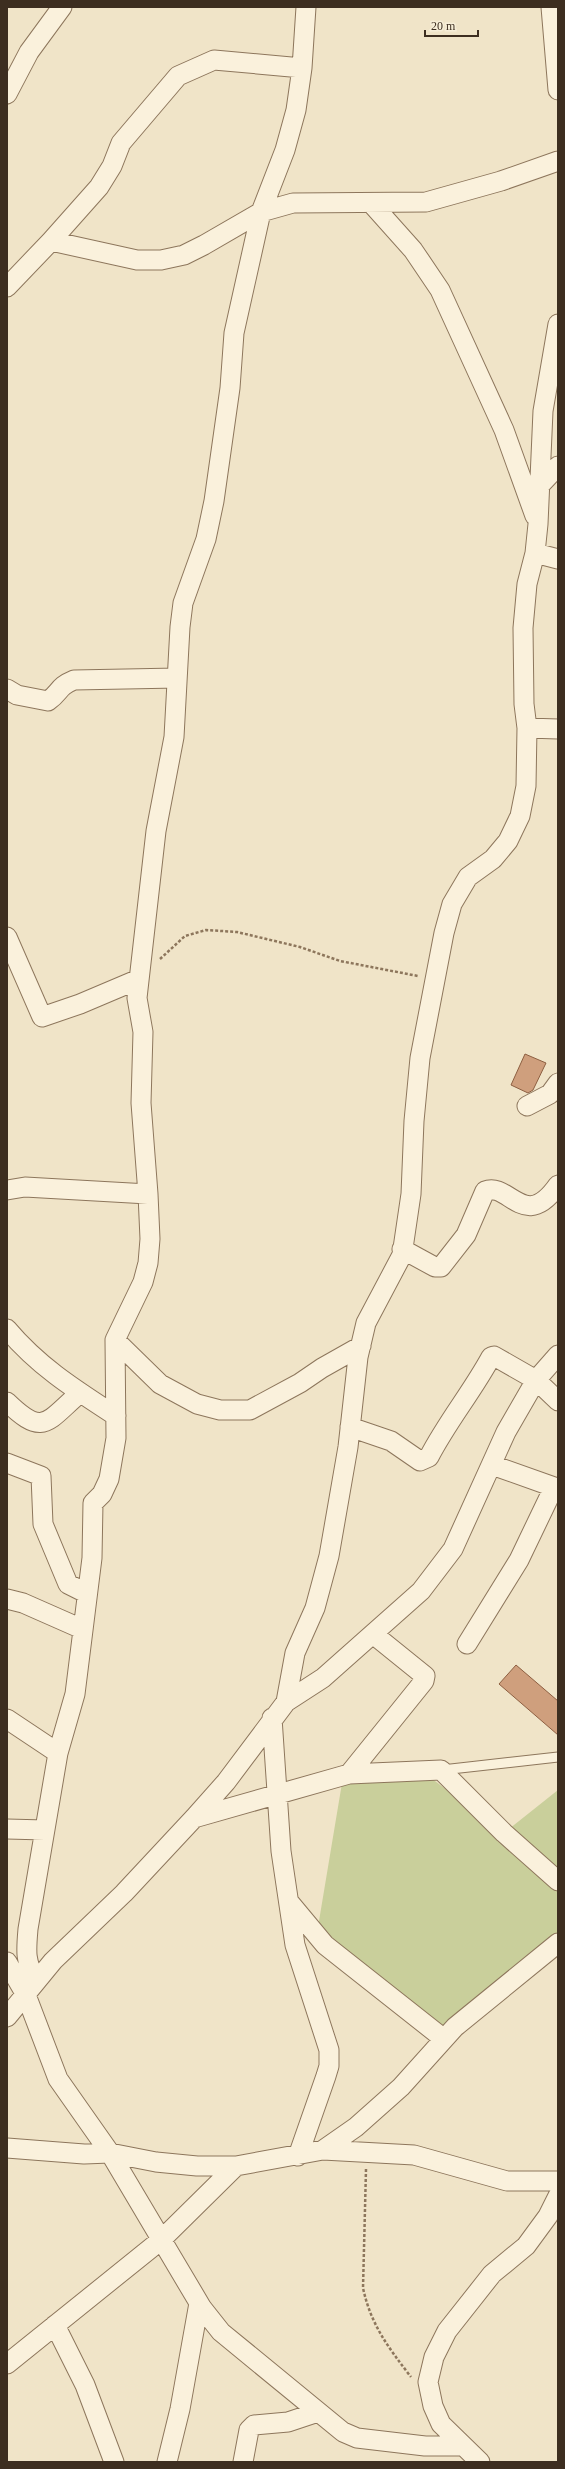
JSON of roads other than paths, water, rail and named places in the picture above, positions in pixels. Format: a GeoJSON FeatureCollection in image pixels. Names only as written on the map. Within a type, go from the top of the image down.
{"type":"FeatureCollection","features":[{"type":"Feature","properties":{"kind":"street"},"geometry":{"type":"LineString","coordinates":[[306,7],[302,68],[296,110],[285,150],[261,212],[234,333],[230,388],[214,501],[206,539],[183,603],[174,737],[156,830],[137,998],[143,1032],[141,1103],[150,1239],[148,1263],[143,1282],[115,1340],[116,1416],[109,1479],[102,1494],[94,1503],[92,1558],[86,1593],[75,1694],[58,1753],[26,1954],[31,1988],[58,2079],[110,2153],[198,2303],[221,2332],[343,2432],[357,2438],[425,2446],[461,2446]]}},
{"type":"Feature","properties":{"kind":"street"},"geometry":{"type":"LineString","coordinates":[[551,7],[558,90]]}},
{"type":"Feature","properties":{"kind":"street"},"geometry":{"type":"LineString","coordinates":[[7,94],[11,82],[29,52],[60,8]]}},
{"type":"Feature","properties":{"kind":"street"},"geometry":{"type":"LineString","coordinates":[[7,287],[99,187],[112,166],[121,143],[178,76],[214,60],[302,68]]}},
{"type":"Feature","properties":{"kind":"street"},"geometry":{"type":"LineString","coordinates":[[50,241],[136,260],[161,260],[184,255],[261,212],[293,203],[426,202],[501,181],[558,161]]}},
{"type":"Feature","properties":{"kind":"street"},"geometry":{"type":"LineString","coordinates":[[371,203],[413,250],[440,290],[504,430],[538,524]]}},
{"type":"Feature","properties":{"kind":"street"},"geometry":{"type":"LineString","coordinates":[[286,1702],[297,1649],[315,1608],[329,1556],[350,1427],[361,1346],[366,1323],[398,1264],[402,1249],[411,1194],[414,1121],[420,1058],[434,981],[452,904],[468,877],[493,859],[508,841],[520,816],[526,786],[527,728],[524,704],[523,628],[527,584],[535,553],[538,524],[543,411],[558,324]]}},
{"type":"Feature","properties":{"kind":"street"},"geometry":{"type":"LineString","coordinates":[[540,485],[558,466]]}},
{"type":"Feature","properties":{"kind":"street"},"geometry":{"type":"LineString","coordinates":[[535,553],[558,559]]}},
{"type":"Feature","properties":{"kind":"street"},"geometry":{"type":"LineString","coordinates":[[7,689],[18,695],[48,701],[54,697],[62,685],[74,680],[177,678]]}},
{"type":"Feature","properties":{"kind":"street"},"geometry":{"type":"LineString","coordinates":[[527,728],[558,729]]}},
{"type":"Feature","properties":{"kind":"street"},"geometry":{"type":"LineString","coordinates":[[7,937],[42,1017],[80,1004],[139,979]]}},
{"type":"Feature","properties":{"kind":"street"},"geometry":{"type":"LineString","coordinates":[[527,1106],[550,1094],[558,1083]]}},
{"type":"Feature","properties":{"kind":"street"},"geometry":{"type":"LineString","coordinates":[[402,1249],[435,1267],[441,1267],[466,1234],[485,1191],[490,1189],[497,1191],[528,1206],[535,1205],[544,1200],[558,1185]]}},
{"type":"Feature","properties":{"kind":"street"},"geometry":{"type":"LineString","coordinates":[[7,1190],[25,1187],[148,1194]]}},
{"type":"Feature","properties":{"kind":"street"},"geometry":{"type":"LineString","coordinates":[[7,1329],[23,1348],[56,1377],[116,1416]]}},
{"type":"Feature","properties":{"kind":"street"},"geometry":{"type":"LineString","coordinates":[[115,1340],[160,1384],[197,1404],[220,1410],[250,1410],[300,1384],[322,1368],[361,1346]]}},
{"type":"Feature","properties":{"kind":"street"},"geometry":{"type":"LineString","coordinates":[[7,2017],[53,1961],[124,1893],[226,1782],[272,1718],[286,1702],[323,1678],[421,1591],[453,1549],[506,1432],[536,1380],[558,1355]]}},
{"type":"Feature","properties":{"kind":"street"},"geometry":{"type":"LineString","coordinates":[[350,1427],[391,1442],[420,1461],[425,1460],[479,1379],[491,1357],[499,1358],[536,1380],[558,1401]]}},
{"type":"Feature","properties":{"kind":"street"},"geometry":{"type":"LineString","coordinates":[[7,1402],[23,1418],[32,1423],[42,1422],[52,1417],[80,1393]]}},
{"type":"Feature","properties":{"kind":"street"},"geometry":{"type":"LineString","coordinates":[[7,1463],[41,1476],[43,1524],[68,1584],[86,1593]]}},
{"type":"Feature","properties":{"kind":"street"},"geometry":{"type":"LineString","coordinates":[[467,1644],[518,1560],[556,1487],[492,1465]]}},
{"type":"Feature","properties":{"kind":"street"},"geometry":{"type":"LineString","coordinates":[[7,1599],[23,1603],[82,1629]]}},
{"type":"Feature","properties":{"kind":"street"},"geometry":{"type":"LineString","coordinates":[[349,1774],[424,1681],[425,1676],[373,1634]]}},
{"type":"Feature","properties":{"kind":"street"},"geometry":{"type":"LineString","coordinates":[[272,1718],[281,1851],[290,1903],[295,1945],[329,2050],[326,2076],[298,2156]]}},
{"type":"Feature","properties":{"kind":"street"},"geometry":{"type":"LineString","coordinates":[[7,1719],[58,1753]]}},
{"type":"Feature","properties":{"kind":"street"},"geometry":{"type":"LineString","coordinates":[[194,1818],[349,1774],[441,1770],[504,1833],[558,1881]]}},
{"type":"Feature","properties":{"kind":"street"},"geometry":{"type":"LineString","coordinates":[[7,1829],[45,1830]]}},
{"type":"Feature","properties":{"kind":"street"},"geometry":{"type":"LineString","coordinates":[[290,1903],[325,1945],[444,2039]]}},
{"type":"Feature","properties":{"kind":"street"},"geometry":{"type":"LineString","coordinates":[[323,2150],[356,2127],[401,2087],[444,2039],[558,1943]]}},
{"type":"Feature","properties":{"kind":"street"},"geometry":{"type":"LineString","coordinates":[[7,1962],[31,1988]]}},
{"type":"Feature","properties":{"kind":"street"},"geometry":{"type":"LineString","coordinates":[[7,2148],[84,2154],[110,2153],[156,2162],[197,2166],[236,2166],[298,2156],[323,2150],[414,2155],[507,2182],[558,2181]]}},
{"type":"Feature","properties":{"kind":"street"},"geometry":{"type":"LineString","coordinates":[[7,2364],[161,2240],[236,2166]]}},
{"type":"Feature","properties":{"kind":"street"},"geometry":{"type":"LineString","coordinates":[[480,2462],[461,2446],[441,2424],[433,2406],[428,2382],[434,2357],[447,2330],[492,2274],[526,2246],[548,2216],[558,2196]]}},
{"type":"Feature","properties":{"kind":"street"},"geometry":{"type":"LineString","coordinates":[[166,2462],[180,2409],[198,2303]]}},
{"type":"Feature","properties":{"kind":"street"},"geometry":{"type":"LineString","coordinates":[[55,2325],[85,2385],[114,2462]]}},
{"type":"Feature","properties":{"kind":"street"},"geometry":{"type":"LineString","coordinates":[[243,2462],[249,2430],[254,2425],[288,2422],[318,2412]]}},
{"type":"Feature","properties":{"kind":"lane"},"geometry":{"type":"LineString","coordinates":[[441,1770],[558,1757]]}}]}
